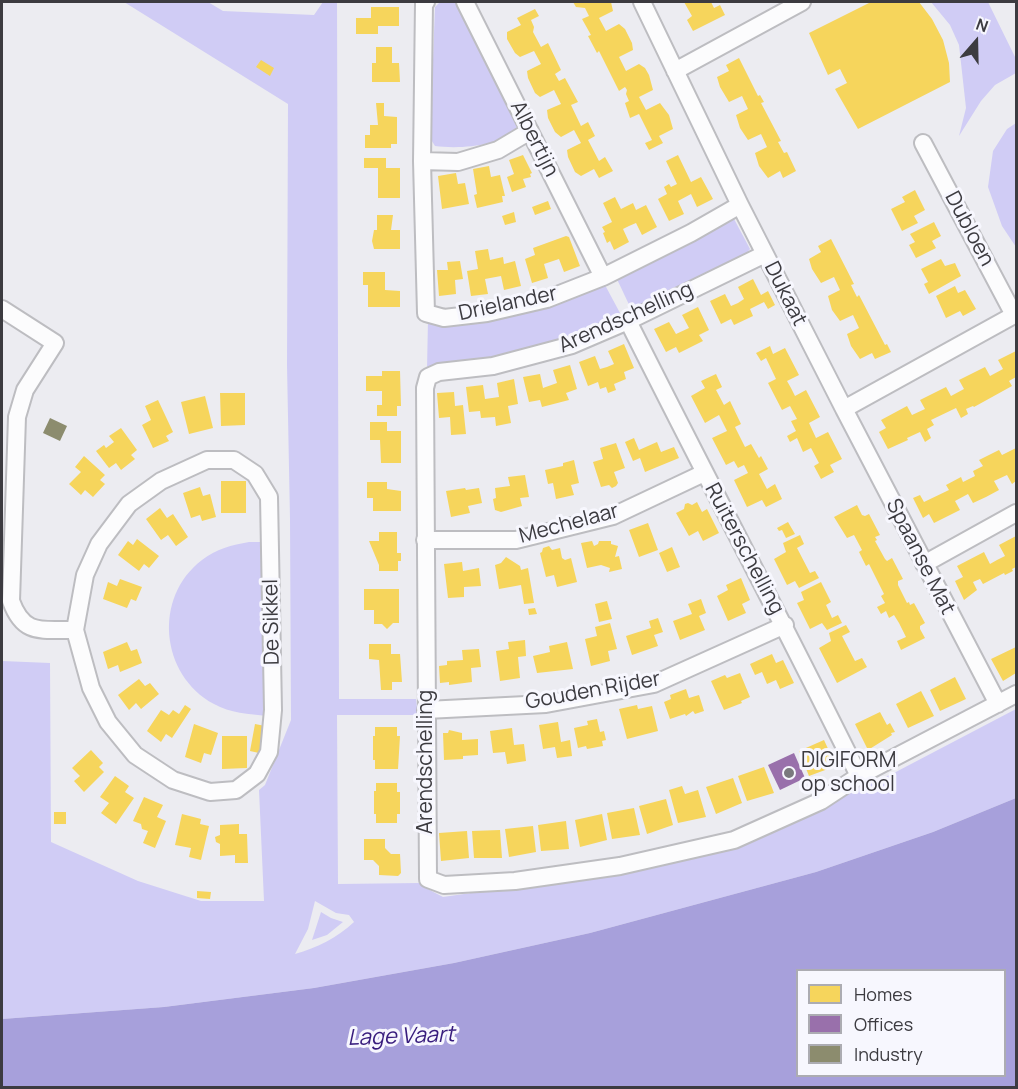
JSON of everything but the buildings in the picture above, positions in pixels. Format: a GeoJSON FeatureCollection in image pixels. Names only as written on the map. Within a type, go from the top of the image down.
{"type":"FeatureCollection","features":[{"type":"Feature","properties":{"kind":"street","name":"Drielander"},"geometry":{"type":"LineString","coordinates":[[426,2],[424,3],[422,161],[426,313],[444,318],[487,312],[547,299],[603,277],[740,206]]}},
{"type":"Feature","properties":{"kind":"street","name":"Albertijn"},"geometry":{"type":"LineString","coordinates":[[465,2],[603,277]]}},
{"type":"Feature","properties":{"kind":"street","name":"Dukaat"},"geometry":{"type":"LineString","coordinates":[[642,2],[740,206],[844,409]]}},
{"type":"Feature","properties":{"kind":"street"},"geometry":{"type":"LineString","coordinates":[[675,71],[802,2]]}},
{"type":"Feature","properties":{"kind":"street"},"geometry":{"type":"LineString","coordinates":[[422,161],[458,162],[498,150],[530,131]]}},
{"type":"Feature","properties":{"kind":"street","name":"Dubloen"},"geometry":{"type":"LineString","coordinates":[[923,143],[1015,315]]}},
{"type":"Feature","properties":{"kind":"street","name":"Arendschelling"},"geometry":{"type":"LineString","coordinates":[[765,254],[628,321],[572,345],[493,366],[439,372],[428,377],[425,388],[428,879],[444,885],[515,881],[620,866],[734,840],[821,801],[859,776],[1017,694]]}},
{"type":"Feature","properties":{"kind":"street"},"geometry":{"type":"LineString","coordinates":[[2,309],[55,343],[25,390],[17,417],[11,601],[17,618],[30,628],[75,630]]}},
{"type":"Feature","properties":{"kind":"street"},"geometry":{"type":"LineString","coordinates":[[844,409],[1015,315]]}},
{"type":"Feature","properties":{"kind":"street","name":"Ruiterschelling"},"geometry":{"type":"LineString","coordinates":[[628,321],[704,473],[785,625],[859,776]]}},
{"type":"Feature","properties":{"kind":"street","name":"Spaanse Mat"},"geometry":{"type":"LineString","coordinates":[[844,409],[998,704]]}},
{"type":"Feature","properties":{"kind":"street","name":"De Sikkel"},"geometry":{"type":"LineString","coordinates":[[207,460],[234,460],[255,474],[270,497],[273,711],[268,752],[257,774],[236,790],[210,792],[173,780],[135,755],[108,722],[91,688],[75,630],[85,575],[99,543],[129,504],[160,481],[207,460]]}},
{"type":"Feature","properties":{"kind":"street","name":"Mechelaar"},"geometry":{"type":"LineString","coordinates":[[425,540],[516,540],[613,516],[704,473]]}},
{"type":"Feature","properties":{"kind":"street"},"geometry":{"type":"LineString","coordinates":[[924,564],[1017,513]]}},
{"type":"Feature","properties":{"kind":"street","name":"Gouden Rijder"},"geometry":{"type":"LineString","coordinates":[[426,710],[546,704],[654,684],[785,625]]}},
{"type":"Feature","properties":{"kind":"shaded area"},"geometry":{"type":"Polygon","coordinates":[[[124,2],[208,2],[223,11],[314,15],[323,2],[337,2],[339,699],[416,699],[418,715],[337,715],[338,884],[420,883],[443,897],[527,885],[720,846],[892,774],[1016,709],[1016,798],[933,832],[816,872],[590,933],[454,963],[314,988],[164,1007],[2,1019],[2,661],[50,663],[51,842],[138,881],[201,901],[264,901],[259,790],[265,785],[291,720],[287,365],[288,104],[124,2]],[[315,901],[308,929],[295,954],[327,941],[354,922],[349,915],[336,913],[315,901]]]}},
{"type":"Feature","properties":{"kind":"shaded area"},"geometry":{"type":"Polygon","coordinates":[[[440,2],[457,2],[514,114],[517,128],[501,139],[479,145],[455,147],[435,146],[430,138],[435,7],[440,2]]]}},
{"type":"Feature","properties":{"kind":"shaded area"},"geometry":{"type":"Polygon","coordinates":[[[931,2],[988,2],[1016,59],[1016,73],[995,85],[981,101],[959,136],[966,108],[959,45],[950,25],[931,2]]]}},
{"type":"Feature","properties":{"kind":"shaded area"},"geometry":{"type":"Polygon","coordinates":[[[1016,123],[1016,247],[1002,226],[988,187],[993,151],[1007,129],[1016,123]]]}},
{"type":"Feature","properties":{"kind":"shaded area"},"geometry":{"type":"Polygon","coordinates":[[[727,219],[734,219],[750,249],[745,255],[633,313],[615,275],[727,219]]]}},
{"type":"Feature","properties":{"kind":"shaded area"},"geometry":{"type":"Polygon","coordinates":[[[600,284],[605,285],[620,313],[620,319],[550,346],[499,358],[427,370],[428,319],[600,284]]]}},
{"type":"Feature","properties":{"kind":"shaded area"},"geometry":{"type":"Polygon","coordinates":[[[249,542],[266,542],[267,716],[226,709],[214,704],[196,691],[182,674],[169,635],[170,614],[176,594],[186,576],[202,560],[213,553],[249,542]]]}},
{"type":"Feature","properties":{"kind":"shaded area"},"geometry":{"type":"Polygon","coordinates":[[[321,912],[343,922],[327,935],[312,940],[321,912]]]}},
{"type":"Feature","properties":{"kind":"water","name":"Lage Vaart"},"geometry":{"type":"Polygon","coordinates":[[[1016,798],[1016,1087],[2,1087],[2,1019],[164,1007],[314,988],[454,963],[590,933],[816,872],[933,832],[1016,798]]]}},
{"type":"Feature","properties":{"kind":"place","name":"DIGIFORM op school"},"geometry":{"type":"Point","coordinates":[789,773]}}]}
